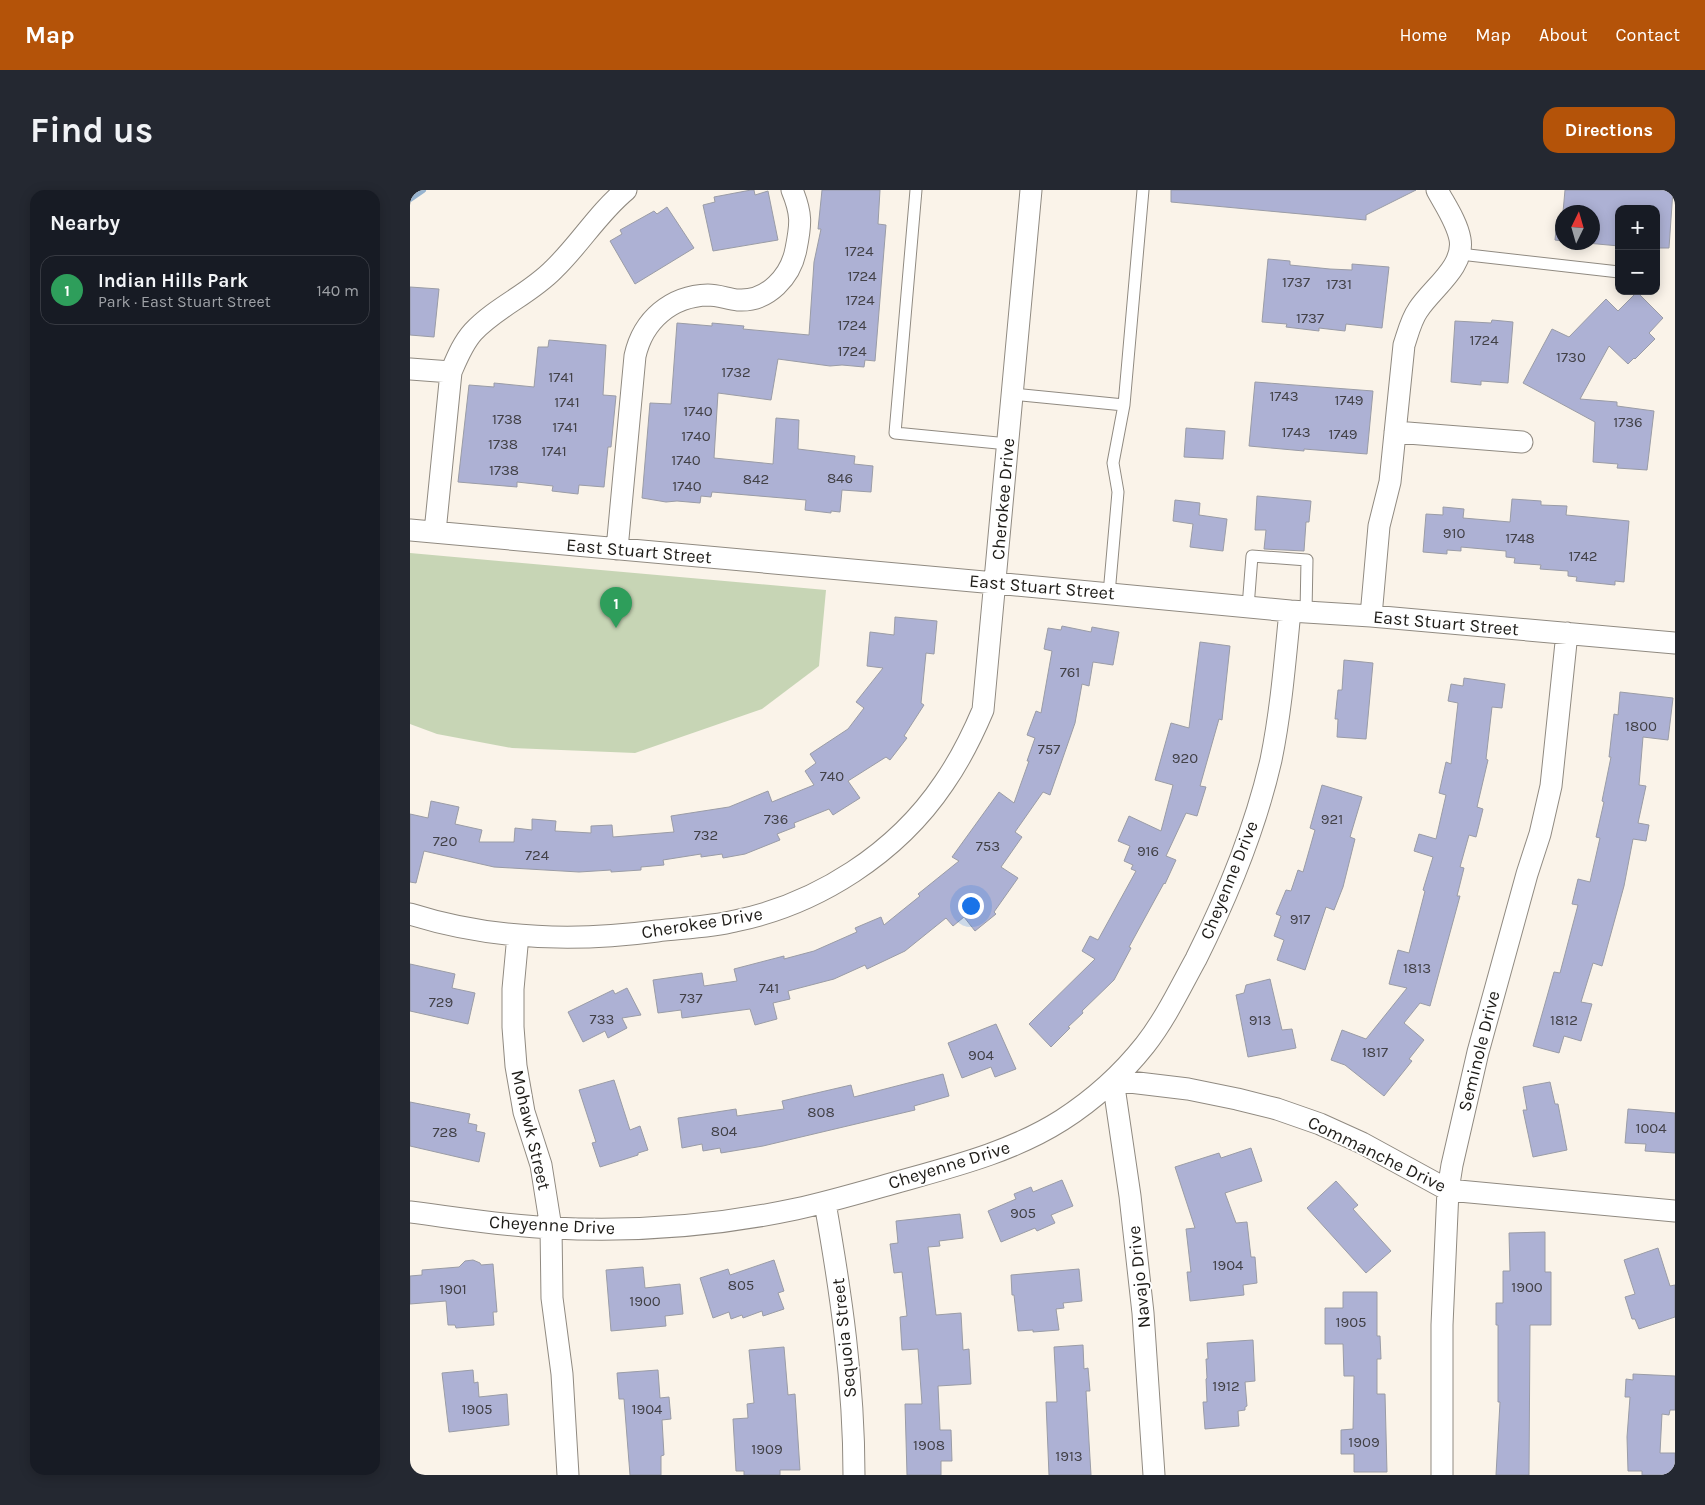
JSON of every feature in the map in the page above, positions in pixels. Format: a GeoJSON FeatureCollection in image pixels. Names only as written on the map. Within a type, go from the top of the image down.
{"type":"FeatureCollection","features":[{"type":"Feature","properties":{"kind":"street"},"geometry":{"type":"LineString","coordinates":[[435,532],[450,372],[458,353],[472,333],[486,319],[535,286],[555,269],[613,201],[626,190]]}},
{"type":"Feature","properties":{"kind":"street"},"geometry":{"type":"LineString","coordinates":[[617,549],[635,356],[646,328],[659,313],[671,304],[690,297],[710,295],[740,300],[759,296],[776,287],[794,261],[801,224],[798,205],[792,190]]}},
{"type":"Feature","properties":{"kind":"street","name":"Cherokee Drive"},"geometry":{"type":"LineString","coordinates":[[410,914],[470,928],[518,935],[567,938],[621,936],[735,921],[775,910],[808,897],[845,878],[884,850],[914,821],[944,784],[966,749],[984,710],[1030,190]]}},
{"type":"Feature","properties":{"kind":"street"},"geometry":{"type":"LineString","coordinates":[[1371,616],[1379,526],[1390,482],[1404,345],[1410,325],[1418,310],[1450,271],[1460,254],[1458,231],[1437,190]]}},
{"type":"Feature","properties":{"kind":"street"},"geometry":{"type":"LineString","coordinates":[[410,368],[450,372]]}},
{"type":"Feature","properties":{"kind":"street"},"geometry":{"type":"LineString","coordinates":[[1395,432],[1522,442]]}},
{"type":"Feature","properties":{"kind":"street","name":"East Stuart Street"},"geometry":{"type":"LineString","coordinates":[[410,530],[1298,612],[1371,616],[1675,643]]}},
{"type":"Feature","properties":{"kind":"street","name":"Cheyenne Drive"},"geometry":{"type":"LineString","coordinates":[[410,1212],[483,1222],[551,1228],[614,1229],[680,1226],[745,1218],[825,1203],[981,1158],[1020,1143],[1061,1120],[1095,1096],[1113,1080],[1145,1045],[1172,1006],[1216,920],[1254,823],[1271,760],[1298,612]]}},
{"type":"Feature","properties":{"kind":"street","name":"Seminole Drive"},"geometry":{"type":"LineString","coordinates":[[1442,1475],[1442,1325],[1448,1190],[1486,1018],[1540,834],[1551,786],[1567,633]]}},
{"type":"Feature","properties":{"kind":"street","name":"Mohawk Street"},"geometry":{"type":"LineString","coordinates":[[518,935],[512,989],[516,1066],[524,1112],[541,1165],[551,1228],[552,1298],[562,1374],[568,1475]]}},
{"type":"Feature","properties":{"kind":"street","name":"Commanche Drive"},"geometry":{"type":"LineString","coordinates":[[1113,1080],[1188,1089],[1277,1109],[1320,1124],[1362,1143],[1448,1190],[1675,1210]]}},
{"type":"Feature","properties":{"kind":"street","name":"Navajo Drive"},"geometry":{"type":"LineString","coordinates":[[1113,1080],[1130,1196],[1143,1313],[1154,1475]]}},
{"type":"Feature","properties":{"kind":"street","name":"Sequoia Street"},"geometry":{"type":"LineString","coordinates":[[825,1203],[839,1282],[849,1362],[854,1475]]}},
{"type":"Feature","properties":{"kind":"lane"},"geometry":{"type":"LineString","coordinates":[[916,190],[895,433],[1008,444]]}},
{"type":"Feature","properties":{"kind":"lane"},"geometry":{"type":"LineString","coordinates":[[1109,594],[1118,492],[1113,463],[1124,405],[1143,190]]}},
{"type":"Feature","properties":{"kind":"lane"},"geometry":{"type":"LineString","coordinates":[[1460,254],[1615,272]]}},
{"type":"Feature","properties":{"kind":"lane"},"geometry":{"type":"LineString","coordinates":[[1012,394],[1124,405]]}},
{"type":"Feature","properties":{"kind":"lane"},"geometry":{"type":"LineString","coordinates":[[1248,607],[1252,556],[1307,560],[1298,612]]}},
{"type":"Feature","properties":{"kind":"green space"},"geometry":{"type":"Polygon","coordinates":[[[410,553],[826,590],[819,666],[762,709],[635,753],[512,748],[437,734],[410,724],[410,553]]]}},
{"type":"Feature","properties":{"kind":"building"},"geometry":{"type":"Polygon","coordinates":[[[754,190],[755,195],[768,191],[778,240],[713,251],[703,205],[715,202],[714,197],[754,190]]]}},
{"type":"Feature","properties":{"kind":"building"},"geometry":{"type":"Polygon","coordinates":[[[822,190],[880,190],[878,224],[886,225],[875,361],[865,360],[864,367],[830,366],[778,359],[771,400],[718,393],[714,458],[773,464],[776,418],[799,420],[798,449],[855,456],[854,464],[873,466],[871,492],[842,490],[840,512],[831,511],[831,513],[805,510],[806,500],[712,492],[711,497],[701,496],[700,503],[666,502],[642,498],[650,403],[671,404],[677,323],[712,326],[712,323],[744,326],[743,329],[809,335],[814,262],[821,229],[818,229],[822,190]]]}},
{"type":"Feature","properties":{"kind":"building"},"geometry":{"type":"Polygon","coordinates":[[[1171,190],[1416,190],[1366,215],[1366,220],[1171,202],[1171,190]]]}},
{"type":"Feature","properties":{"kind":"building"},"geometry":{"type":"Polygon","coordinates":[[[1565,190],[1673,190],[1669,248],[1660,248],[1660,205],[1615,205],[1615,246],[1600,244],[1600,205],[1564,205],[1565,190]]]}},
{"type":"Feature","properties":{"kind":"building"},"geometry":{"type":"Polygon","coordinates":[[[667,207],[694,248],[635,284],[610,241],[622,234],[620,230],[654,211],[657,214],[667,207]]]}},
{"type":"Feature","properties":{"kind":"building"},"geometry":{"type":"Polygon","coordinates":[[[1268,259],[1290,261],[1290,265],[1330,269],[1352,270],[1352,264],[1389,267],[1382,328],[1346,324],[1345,331],[1319,328],[1319,331],[1286,327],[1287,324],[1262,322],[1268,259]]]}},
{"type":"Feature","properties":{"kind":"building"},"geometry":{"type":"Polygon","coordinates":[[[410,287],[439,289],[434,337],[410,335],[410,287]]]}},
{"type":"Feature","properties":{"kind":"building"},"geometry":{"type":"Polygon","coordinates":[[[1634,295],[1640,295],[1663,318],[1649,333],[1655,339],[1628,364],[1609,346],[1580,399],[1617,402],[1617,406],[1654,411],[1647,470],[1617,468],[1618,464],[1593,462],[1595,422],[1523,383],[1552,329],[1569,337],[1606,299],[1618,311],[1634,295]]]}},
{"type":"Feature","properties":{"kind":"building"},"geometry":{"type":"Polygon","coordinates":[[[1492,320],[1513,322],[1508,383],[1481,381],[1481,385],[1451,382],[1455,321],[1491,323],[1492,320]]]}},
{"type":"Feature","properties":{"kind":"building"},"geometry":{"type":"Polygon","coordinates":[[[549,340],[606,345],[603,395],[616,396],[611,447],[608,447],[604,487],[579,485],[578,494],[552,491],[553,486],[517,482],[517,487],[458,482],[469,385],[494,387],[494,383],[534,387],[538,347],[548,347],[549,340]]]}},
{"type":"Feature","properties":{"kind":"building"},"geometry":{"type":"Polygon","coordinates":[[[1255,382],[1373,391],[1367,454],[1249,446],[1255,382]]]}},
{"type":"Feature","properties":{"kind":"building"},"geometry":{"type":"Polygon","coordinates":[[[1186,428],[1225,431],[1223,459],[1184,457],[1186,428]]]}},
{"type":"Feature","properties":{"kind":"building"},"geometry":{"type":"Polygon","coordinates":[[[1257,496],[1311,501],[1309,522],[1306,522],[1304,551],[1264,549],[1266,530],[1255,530],[1257,496]]]}},
{"type":"Feature","properties":{"kind":"building"},"geometry":{"type":"Polygon","coordinates":[[[1512,499],[1541,501],[1541,505],[1567,506],[1566,515],[1629,521],[1624,582],[1615,581],[1615,585],[1576,581],[1577,577],[1568,576],[1568,571],[1540,569],[1541,565],[1514,563],[1515,558],[1506,557],[1506,551],[1461,547],[1461,551],[1447,550],[1447,554],[1423,552],[1426,514],[1443,515],[1443,507],[1464,509],[1463,518],[1510,522],[1512,499]]]}},
{"type":"Feature","properties":{"kind":"building"},"geometry":{"type":"Polygon","coordinates":[[[1175,500],[1200,503],[1199,515],[1227,519],[1223,551],[1190,547],[1193,524],[1173,521],[1175,500]]]}},
{"type":"Feature","properties":{"kind":"building"},"geometry":{"type":"Polygon","coordinates":[[[895,617],[937,621],[934,654],[926,653],[921,703],[924,705],[904,736],[907,738],[890,760],[886,757],[848,781],[860,798],[833,815],[829,809],[794,823],[795,827],[777,834],[780,840],[745,854],[723,858],[722,854],[701,857],[701,854],[663,860],[664,865],[641,867],[641,870],[579,872],[494,867],[424,851],[416,883],[410,882],[410,814],[428,818],[431,801],[459,807],[455,824],[482,830],[479,842],[514,842],[515,828],[532,830],[532,819],[556,821],[555,831],[591,833],[591,826],[612,825],[613,837],[674,832],[671,816],[729,807],[768,791],[772,802],[814,785],[805,771],[816,763],[810,754],[848,729],[864,708],[856,702],[883,668],[867,666],[870,632],[894,635],[895,617]]]}},
{"type":"Feature","properties":{"kind":"building"},"geometry":{"type":"Polygon","coordinates":[[[1062,626],[1091,632],[1092,627],[1119,632],[1113,665],[1093,662],[1089,686],[1082,684],[1075,723],[1050,795],[1043,792],[1015,832],[1022,837],[1001,867],[1018,878],[994,912],[996,914],[975,931],[964,917],[953,926],[946,918],[905,951],[867,969],[865,965],[834,979],[788,991],[790,999],[773,1003],[777,1019],[755,1025],[750,1009],[682,1018],[681,1010],[658,1013],[653,980],[702,973],[704,986],[737,981],[734,969],[784,956],[784,959],[814,951],[857,932],[855,928],[881,917],[884,925],[920,896],[918,894],[959,861],[952,857],[999,792],[1014,803],[1035,738],[1027,735],[1036,711],[1041,713],[1052,651],[1044,649],[1048,628],[1061,630],[1062,626]]]}},
{"type":"Feature","properties":{"kind":"building"},"geometry":{"type":"Polygon","coordinates":[[[1200,642],[1230,646],[1222,720],[1219,719],[1200,786],[1206,787],[1197,816],[1186,813],[1166,856],[1176,860],[1165,884],[1129,947],[1131,948],[1114,980],[1082,1011],[1083,1013],[1051,1047],[1029,1024],[1095,959],[1082,951],[1090,936],[1098,940],[1136,871],[1131,869],[1133,865],[1124,861],[1130,846],[1118,841],[1129,816],[1161,831],[1173,785],[1155,780],[1171,723],[1189,728],[1200,642]]]}},
{"type":"Feature","properties":{"kind":"building"},"geometry":{"type":"Polygon","coordinates":[[[1344,660],[1373,663],[1366,739],[1337,737],[1338,719],[1335,719],[1338,690],[1342,690],[1344,660]]]}},
{"type":"Feature","properties":{"kind":"building"},"geometry":{"type":"Polygon","coordinates":[[[1464,678],[1505,684],[1502,708],[1492,707],[1486,759],[1488,760],[1477,807],[1483,809],[1476,837],[1469,835],[1460,867],[1464,868],[1457,896],[1460,896],[1430,1006],[1420,1003],[1404,1023],[1424,1040],[1409,1059],[1412,1061],[1384,1096],[1345,1065],[1331,1060],[1342,1030],[1366,1039],[1407,988],[1389,984],[1398,950],[1409,953],[1425,891],[1423,890],[1433,857],[1414,851],[1419,834],[1436,839],[1446,795],[1439,793],[1446,762],[1451,764],[1458,703],[1448,701],[1451,684],[1463,686],[1464,678]]]}},
{"type":"Feature","properties":{"kind":"building"},"geometry":{"type":"Polygon","coordinates":[[[1620,692],[1673,698],[1668,740],[1643,737],[1639,785],[1646,786],[1638,823],[1649,825],[1646,841],[1633,839],[1624,886],[1602,966],[1593,963],[1581,1002],[1592,1004],[1581,1041],[1564,1036],[1559,1053],[1533,1046],[1554,972],[1560,973],[1578,905],[1572,904],[1578,879],[1590,882],[1600,838],[1596,837],[1611,757],[1609,757],[1614,714],[1618,715],[1620,692]]]}},
{"type":"Feature","properties":{"kind":"building"},"geometry":{"type":"Polygon","coordinates":[[[1322,785],[1362,797],[1350,837],[1355,839],[1343,887],[1334,910],[1326,907],[1305,970],[1277,960],[1284,940],[1274,936],[1281,916],[1276,914],[1286,890],[1291,891],[1298,870],[1303,872],[1315,830],[1310,828],[1322,785]]]}},
{"type":"Feature","properties":{"kind":"building"},"geometry":{"type":"Polygon","coordinates":[[[410,964],[455,974],[452,988],[475,993],[468,1024],[410,1011],[410,964]]]}},
{"type":"Feature","properties":{"kind":"building"},"geometry":{"type":"Polygon","coordinates":[[[1270,979],[1282,1030],[1292,1029],[1296,1048],[1248,1057],[1236,995],[1244,993],[1246,985],[1270,979]]]}},
{"type":"Feature","properties":{"kind":"building"},"geometry":{"type":"Polygon","coordinates":[[[627,988],[641,1015],[622,1018],[627,1028],[608,1038],[605,1031],[583,1042],[568,1012],[613,990],[615,994],[627,988]]]}},
{"type":"Feature","properties":{"kind":"building"},"geometry":{"type":"Polygon","coordinates":[[[996,1024],[1016,1069],[995,1077],[991,1067],[962,1078],[948,1043],[996,1024]]]}},
{"type":"Feature","properties":{"kind":"building"},"geometry":{"type":"Polygon","coordinates":[[[943,1074],[949,1096],[914,1106],[915,1110],[763,1146],[721,1153],[720,1148],[703,1151],[702,1144],[682,1148],[678,1118],[736,1109],[737,1116],[784,1109],[782,1101],[851,1085],[854,1097],[943,1074]]]}},
{"type":"Feature","properties":{"kind":"building"},"geometry":{"type":"Polygon","coordinates":[[[614,1080],[630,1130],[640,1126],[648,1150],[600,1167],[592,1143],[596,1142],[579,1090],[614,1080]]]}},
{"type":"Feature","properties":{"kind":"building"},"geometry":{"type":"Polygon","coordinates":[[[1550,1082],[1555,1104],[1558,1104],[1567,1150],[1533,1157],[1523,1110],[1527,1110],[1523,1087],[1550,1082]]]}},
{"type":"Feature","properties":{"kind":"building"},"geometry":{"type":"Polygon","coordinates":[[[410,1102],[470,1114],[468,1123],[477,1125],[476,1131],[485,1133],[479,1162],[410,1146],[410,1102]]]}},
{"type":"Feature","properties":{"kind":"building"},"geometry":{"type":"Polygon","coordinates":[[[1628,1109],[1675,1113],[1675,1153],[1645,1151],[1646,1144],[1625,1143],[1628,1109]]]}},
{"type":"Feature","properties":{"kind":"building"},"geometry":{"type":"Polygon","coordinates":[[[1251,1148],[1262,1181],[1225,1193],[1236,1223],[1247,1222],[1251,1257],[1255,1257],[1257,1283],[1243,1285],[1244,1295],[1190,1301],[1187,1272],[1191,1272],[1186,1229],[1195,1228],[1175,1167],[1219,1153],[1221,1158],[1251,1148]]]}},
{"type":"Feature","properties":{"kind":"building"},"geometry":{"type":"Polygon","coordinates":[[[1062,1180],[1073,1206],[1051,1215],[1055,1223],[1037,1231],[1035,1228],[1001,1242],[988,1211],[1016,1199],[1014,1194],[1031,1187],[1033,1192],[1062,1180]]]}},
{"type":"Feature","properties":{"kind":"building"},"geometry":{"type":"Polygon","coordinates":[[[1336,1181],[1358,1205],[1353,1209],[1391,1251],[1366,1273],[1307,1208],[1336,1181]]]}},
{"type":"Feature","properties":{"kind":"building"},"geometry":{"type":"Polygon","coordinates":[[[960,1214],[963,1238],[939,1241],[940,1246],[928,1247],[936,1315],[961,1313],[963,1350],[969,1349],[971,1384],[938,1386],[940,1430],[951,1430],[952,1461],[941,1461],[941,1475],[907,1475],[905,1404],[922,1404],[918,1349],[902,1350],[900,1317],[907,1316],[902,1272],[894,1273],[890,1244],[898,1243],[896,1221],[960,1214]]]}},
{"type":"Feature","properties":{"kind":"building"},"geometry":{"type":"Polygon","coordinates":[[[1545,1232],[1545,1272],[1551,1272],[1551,1325],[1530,1325],[1529,1475],[1496,1475],[1500,1402],[1498,1402],[1498,1325],[1496,1325],[1496,1303],[1503,1303],[1503,1271],[1510,1271],[1509,1233],[1545,1232]]]}},
{"type":"Feature","properties":{"kind":"building"},"geometry":{"type":"Polygon","coordinates":[[[1658,1248],[1670,1286],[1675,1285],[1675,1317],[1639,1329],[1635,1319],[1632,1319],[1625,1297],[1635,1294],[1624,1260],[1658,1248]]]}},
{"type":"Feature","properties":{"kind":"building"},"geometry":{"type":"Polygon","coordinates":[[[473,1260],[481,1265],[493,1264],[497,1312],[493,1312],[494,1325],[456,1328],[455,1325],[448,1325],[446,1301],[410,1304],[410,1276],[422,1275],[422,1270],[459,1267],[465,1261],[473,1260]]]}},
{"type":"Feature","properties":{"kind":"building"},"geometry":{"type":"Polygon","coordinates":[[[774,1260],[784,1291],[778,1293],[784,1309],[763,1316],[762,1311],[743,1318],[742,1315],[731,1319],[729,1312],[713,1318],[700,1278],[728,1269],[730,1275],[774,1260]]]}},
{"type":"Feature","properties":{"kind":"building"},"geometry":{"type":"Polygon","coordinates":[[[643,1267],[645,1288],[680,1284],[683,1314],[665,1316],[666,1326],[611,1331],[606,1270],[643,1267]]]}},
{"type":"Feature","properties":{"kind":"building"},"geometry":{"type":"Polygon","coordinates":[[[1079,1269],[1082,1301],[1063,1303],[1064,1308],[1056,1309],[1059,1330],[1018,1331],[1011,1275],[1079,1269]]]}},
{"type":"Feature","properties":{"kind":"building"},"geometry":{"type":"Polygon","coordinates":[[[1343,1292],[1377,1292],[1377,1336],[1380,1336],[1381,1359],[1377,1359],[1377,1394],[1385,1394],[1387,1472],[1354,1472],[1354,1454],[1341,1454],[1341,1430],[1353,1429],[1354,1376],[1344,1376],[1343,1344],[1325,1344],[1325,1308],[1343,1308],[1343,1292]]]}},
{"type":"Feature","properties":{"kind":"building"},"geometry":{"type":"Polygon","coordinates":[[[1253,1340],[1255,1381],[1245,1382],[1247,1406],[1245,1410],[1238,1411],[1239,1426],[1205,1429],[1203,1402],[1207,1402],[1207,1343],[1253,1340]]]}},
{"type":"Feature","properties":{"kind":"building"},"geometry":{"type":"Polygon","coordinates":[[[1083,1345],[1084,1369],[1088,1368],[1090,1391],[1086,1391],[1091,1475],[1049,1475],[1046,1402],[1057,1402],[1054,1347],[1083,1345]]]}},
{"type":"Feature","properties":{"kind":"building"},"geometry":{"type":"Polygon","coordinates":[[[784,1347],[788,1395],[795,1394],[800,1470],[780,1470],[780,1475],[744,1475],[744,1471],[736,1471],[733,1419],[748,1418],[747,1404],[754,1403],[749,1350],[784,1347]]]}},
{"type":"Feature","properties":{"kind":"building"},"geometry":{"type":"Polygon","coordinates":[[[473,1370],[474,1383],[478,1382],[479,1397],[507,1394],[509,1425],[449,1432],[442,1373],[473,1370]]]}},
{"type":"Feature","properties":{"kind":"building"},"geometry":{"type":"Polygon","coordinates":[[[658,1370],[660,1398],[669,1397],[671,1419],[662,1420],[664,1455],[661,1456],[661,1475],[630,1475],[624,1399],[619,1399],[617,1373],[658,1370]]]}},
{"type":"Feature","properties":{"kind":"building"},"geometry":{"type":"Polygon","coordinates":[[[1633,1374],[1675,1376],[1675,1410],[1670,1410],[1669,1415],[1662,1414],[1660,1453],[1675,1453],[1675,1475],[1642,1475],[1642,1471],[1628,1471],[1627,1437],[1630,1397],[1625,1397],[1626,1379],[1633,1380],[1633,1374]]]}},
{"type":"Feature","properties":{"kind":"waterway"},"geometry":{"type":"LineString","coordinates":[[410,199],[423,190]]}},
{"type":"Feature","properties":{"kind":"place","name":"Indian Hills Park"},"geometry":{"type":"Point","coordinates":[616,628]}}]}
